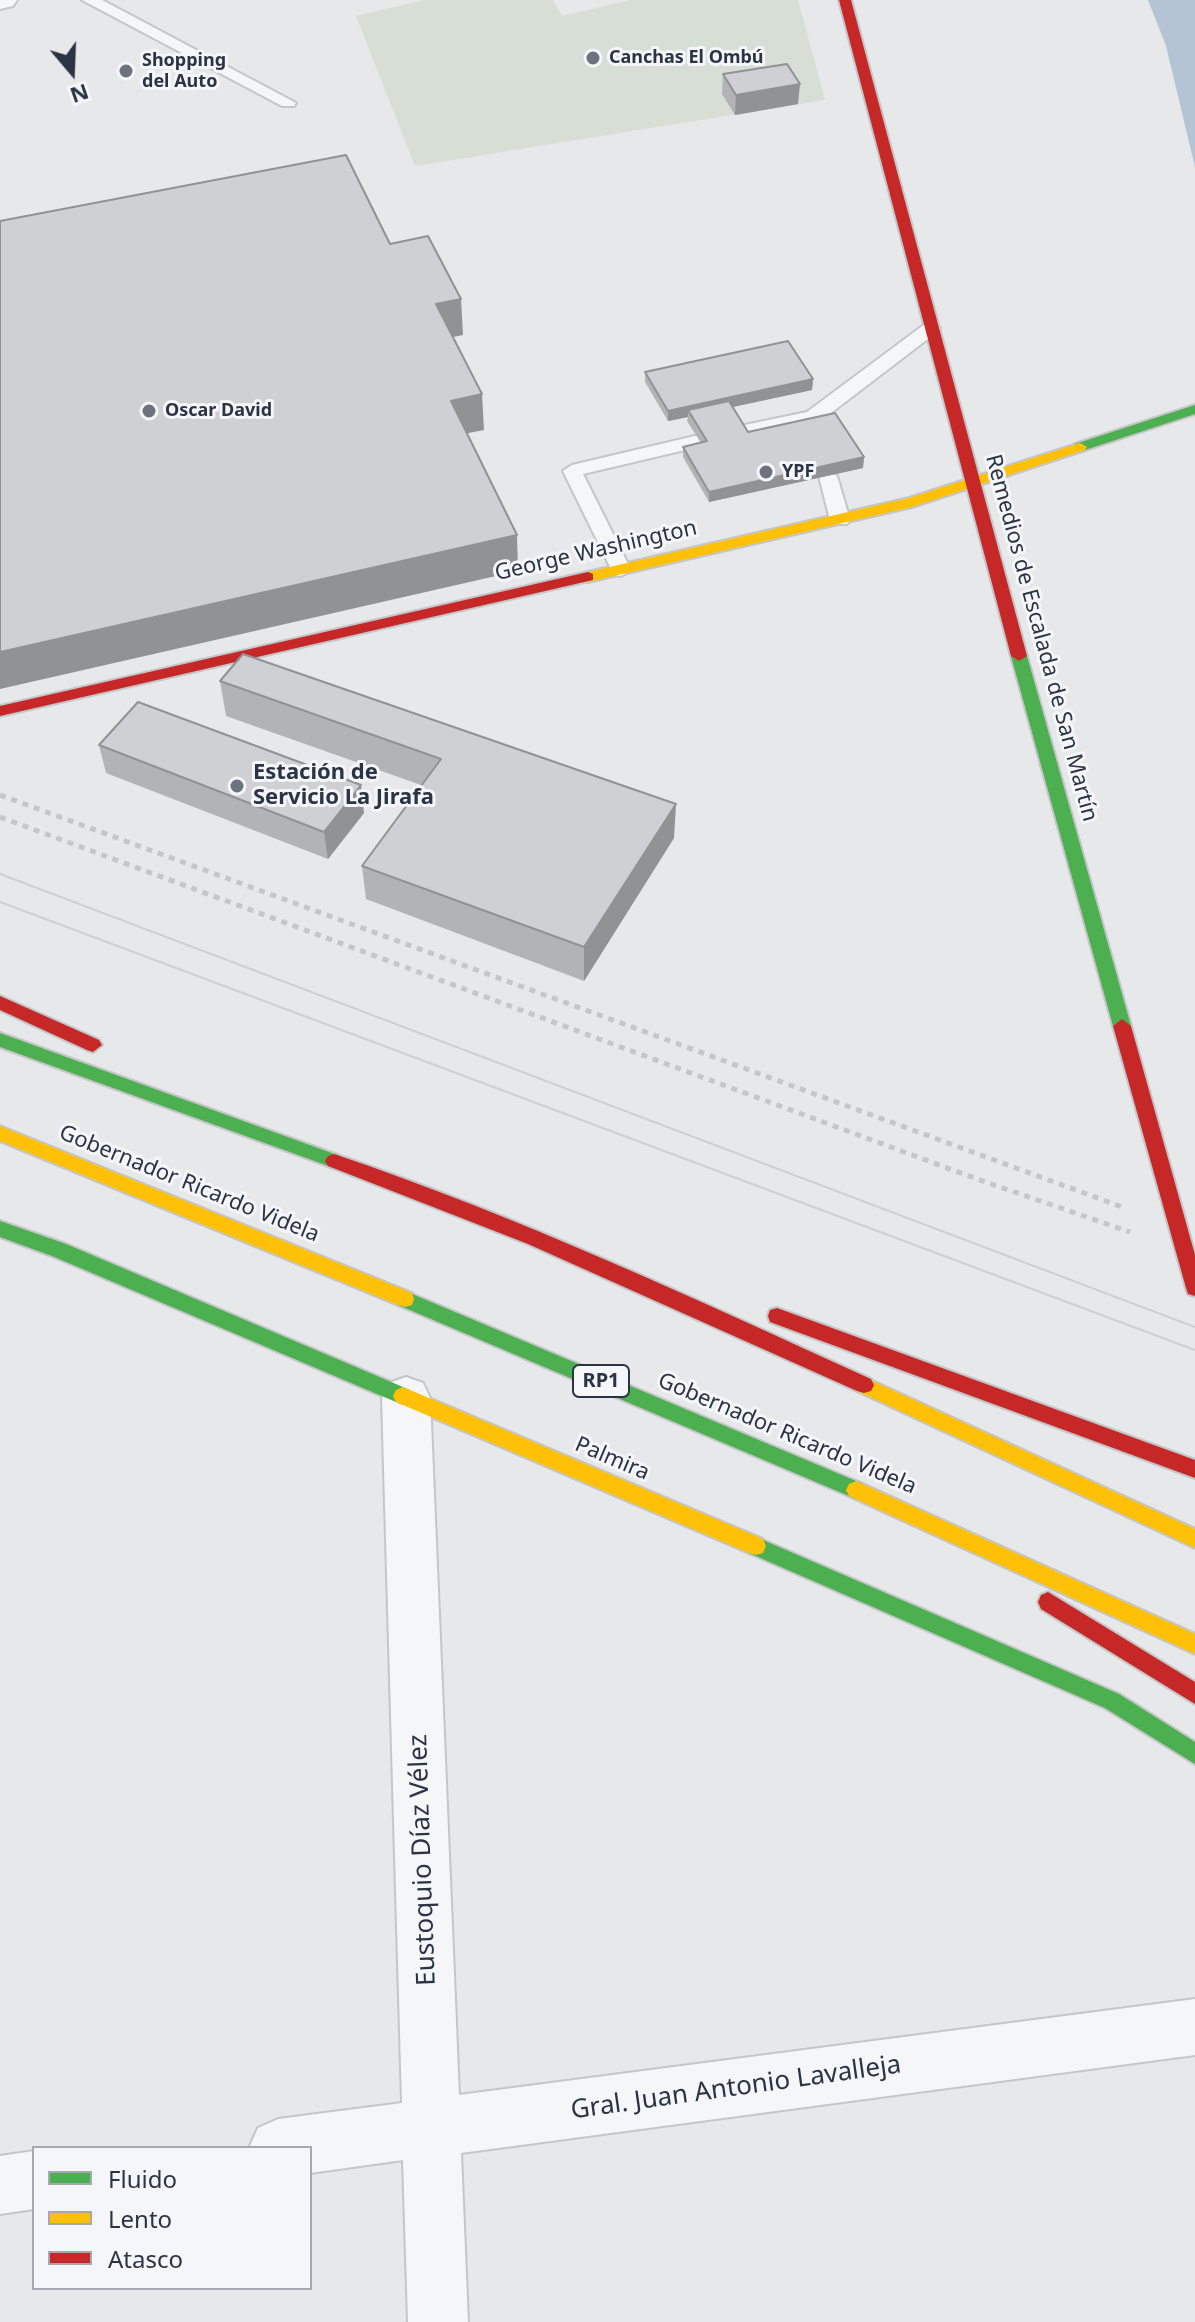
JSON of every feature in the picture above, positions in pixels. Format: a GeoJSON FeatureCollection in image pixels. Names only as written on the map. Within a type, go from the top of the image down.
{"type":"FeatureCollection","features":[{"type":"Feature","properties":{"kind":"main road","name":"Remedios de Escalada de San Martín"},"geometry":{"type":"LineString","coordinates":[[845,0],[931,328],[964,440],[971,483],[1192,1274]]}},
{"type":"Feature","properties":{"kind":"main road","name":"George Washington"},"geometry":{"type":"LineString","coordinates":[[0,711],[840,520],[971,483],[1195,409]]}},
{"type":"Feature","properties":{"kind":"main road"},"geometry":{"type":"LineString","coordinates":[[0,1003],[115,1055]]}},
{"type":"Feature","properties":{"kind":"main road"},"geometry":{"type":"LineString","coordinates":[[0,1040],[416,1190],[681,1281]]}},
{"type":"Feature","properties":{"kind":"main road"},"geometry":{"type":"LineString","coordinates":[[186,1087],[416,1190],[731,1324],[1195,1539]]}},
{"type":"Feature","properties":{"kind":"main road","name":"Gobernador Ricardo Videla"},"geometry":{"type":"LineString","coordinates":[[0,1133],[834,1479],[1195,1644]]}},
{"type":"Feature","properties":{"kind":"main road"},"geometry":{"type":"LineString","coordinates":[[29,1164],[144,1191]]}},
{"type":"Feature","properties":{"kind":"main road","name":"Palmira"},"geometry":{"type":"LineString","coordinates":[[0,1229],[59,1250],[918,1614],[1112,1701],[1195,1754]]}},
{"type":"Feature","properties":{"kind":"main road"},"geometry":{"type":"LineString","coordinates":[[754,1307],[1195,1469]]}},
{"type":"Feature","properties":{"kind":"main road"},"geometry":{"type":"LineString","coordinates":[[834,1479],[1025,1588],[1195,1694]]}},
{"type":"Feature","properties":{"kind":"street","name":"Eustoquio Díaz Vélez"},"geometry":{"type":"LineString","coordinates":[[406,1398],[438,2322]]}},
{"type":"Feature","properties":{"kind":"street","name":"Gral. Juan Antonio Lavalleja"},"geometry":{"type":"LineString","coordinates":[[294,2146],[1195,2027]]}},
{"type":"Feature","properties":{"kind":"street"},"geometry":{"type":"LineString","coordinates":[[0,2185],[32,2180]]}},
{"type":"Feature","properties":{"kind":"lane"},"geometry":{"type":"LineString","coordinates":[[90,0],[288,103]]}},
{"type":"Feature","properties":{"kind":"lane"},"geometry":{"type":"LineString","coordinates":[[740,432],[814,422],[931,328]]}},
{"type":"Feature","properties":{"kind":"lane"},"geometry":{"type":"LineString","coordinates":[[621,570],[572,471],[699,441]]}},
{"type":"Feature","properties":{"kind":"lane"},"geometry":{"type":"LineString","coordinates":[[828,476],[840,520]]}},
{"type":"Feature","properties":{"kind":"path"},"geometry":{"type":"LineString","coordinates":[[0,795],[1179,1228]]}},
{"type":"Feature","properties":{"kind":"path"},"geometry":{"type":"LineString","coordinates":[[0,817],[962,1174],[1192,1274]]}},
{"type":"Feature","properties":{"kind":"shaded area","name":"Canchas El Ombú"},"geometry":{"type":"Polygon","coordinates":[[[424,0],[553,0],[562,16],[631,0],[798,0],[825,100],[415,166],[356,16],[424,0]]]}},
{"type":"Feature","properties":{"kind":"water"},"geometry":{"type":"Polygon","coordinates":[[[1148,0],[1195,0],[1195,167],[1166,46],[1148,0]]]}},
{"type":"Feature","properties":{"kind":"building"},"geometry":{"type":"Polygon","coordinates":[[[787,64],[800,84],[736,95],[723,74],[787,64]]]}},
{"type":"Feature","properties":{"kind":"building"},"geometry":{"type":"Polygon","coordinates":[[[346,155],[390,244],[428,236],[461,299],[436,304],[482,394],[451,401],[517,535],[0,652],[0,221],[346,155]]]}},
{"type":"Feature","properties":{"kind":"building"},"geometry":{"type":"Polygon","coordinates":[[[788,341],[813,379],[668,411],[645,372],[788,341]]]}},
{"type":"Feature","properties":{"kind":"building"},"geometry":{"type":"Polygon","coordinates":[[[729,401],[748,432],[835,413],[864,457],[709,492],[683,447],[707,441],[688,410],[729,401]]]}},
{"type":"Feature","properties":{"kind":"building"},"geometry":{"type":"Polygon","coordinates":[[[243,654],[676,804],[584,947],[362,866],[441,759],[220,681],[243,654]]]}},
{"type":"Feature","properties":{"kind":"building"},"geometry":{"type":"Polygon","coordinates":[[[138,702],[361,785],[324,832],[99,745],[138,702]]]}},
{"type":"Feature","properties":{"kind":"tram line"},"geometry":{"type":"LineString","coordinates":[[0,874],[1195,1327]]}},
{"type":"Feature","properties":{"kind":"tram line"},"geometry":{"type":"LineString","coordinates":[[0,902],[1195,1350]]}},
{"type":"Feature","properties":{"kind":"traffic: fast"},"geometry":{"type":"LineString","coordinates":[[1080,447],[1195,409]]}},
{"type":"Feature","properties":{"kind":"traffic: fast"},"geometry":{"type":"LineString","coordinates":[[1019,656],[1122,1026]]}},
{"type":"Feature","properties":{"kind":"traffic: fast"},"geometry":{"type":"LineString","coordinates":[[0,1040],[334,1161]]}},
{"type":"Feature","properties":{"kind":"traffic: fast"},"geometry":{"type":"LineString","coordinates":[[0,1229],[59,1250],[403,1396]]}},
{"type":"Feature","properties":{"kind":"traffic: fast"},"geometry":{"type":"LineString","coordinates":[[405,1299],[856,1490]]}},
{"type":"Feature","properties":{"kind":"traffic: fast"},"geometry":{"type":"LineString","coordinates":[[756,1546],[1112,1701],[1195,1754]]}},
{"type":"Feature","properties":{"kind":"traffic: slow"},"geometry":{"type":"LineString","coordinates":[[588,577],[912,502],[1080,447]]}},
{"type":"Feature","properties":{"kind":"traffic: slow"},"geometry":{"type":"LineString","coordinates":[[0,1133],[405,1299]]}},
{"type":"Feature","properties":{"kind":"traffic: slow"},"geometry":{"type":"LineString","coordinates":[[864,1385],[1195,1539]]}},
{"type":"Feature","properties":{"kind":"traffic: slow"},"geometry":{"type":"LineString","coordinates":[[403,1396],[756,1546]]}},
{"type":"Feature","properties":{"kind":"traffic: slow"},"geometry":{"type":"LineString","coordinates":[[856,1490],[1195,1644]]}},
{"type":"Feature","properties":{"kind":"traffic: jam"},"geometry":{"type":"LineString","coordinates":[[845,0],[1019,656]]}},
{"type":"Feature","properties":{"kind":"traffic: jam"},"geometry":{"type":"LineString","coordinates":[[0,711],[588,577]]}},
{"type":"Feature","properties":{"kind":"traffic: jam"},"geometry":{"type":"LineString","coordinates":[[0,1003],[93,1045]]}},
{"type":"Feature","properties":{"kind":"traffic: jam"},"geometry":{"type":"LineString","coordinates":[[1122,1026],[1195,1288]]}},
{"type":"Feature","properties":{"kind":"traffic: jam"},"geometry":{"type":"LineString","coordinates":[[334,1161],[535,1239],[864,1385]]}},
{"type":"Feature","properties":{"kind":"traffic: jam"},"geometry":{"type":"LineString","coordinates":[[777,1316],[1195,1469]]}},
{"type":"Feature","properties":{"kind":"traffic: jam"},"geometry":{"type":"LineString","coordinates":[[1048,1602],[1195,1694]]}},
{"type":"Feature","properties":{"kind":"place","name":"Canchas El Ombú"},"geometry":{"type":"Point","coordinates":[593,58]}},
{"type":"Feature","properties":{"kind":"place","name":"Shopping del Auto"},"geometry":{"type":"Point","coordinates":[126,71]}},
{"type":"Feature","properties":{"kind":"place","name":"Oscar David"},"geometry":{"type":"Point","coordinates":[149,411]}},
{"type":"Feature","properties":{"kind":"place","name":"YPF"},"geometry":{"type":"Point","coordinates":[766,472]}},
{"type":"Feature","properties":{"kind":"place","name":"Estación de Servicio La Jirafa"},"geometry":{"type":"Point","coordinates":[237,786]}}]}
